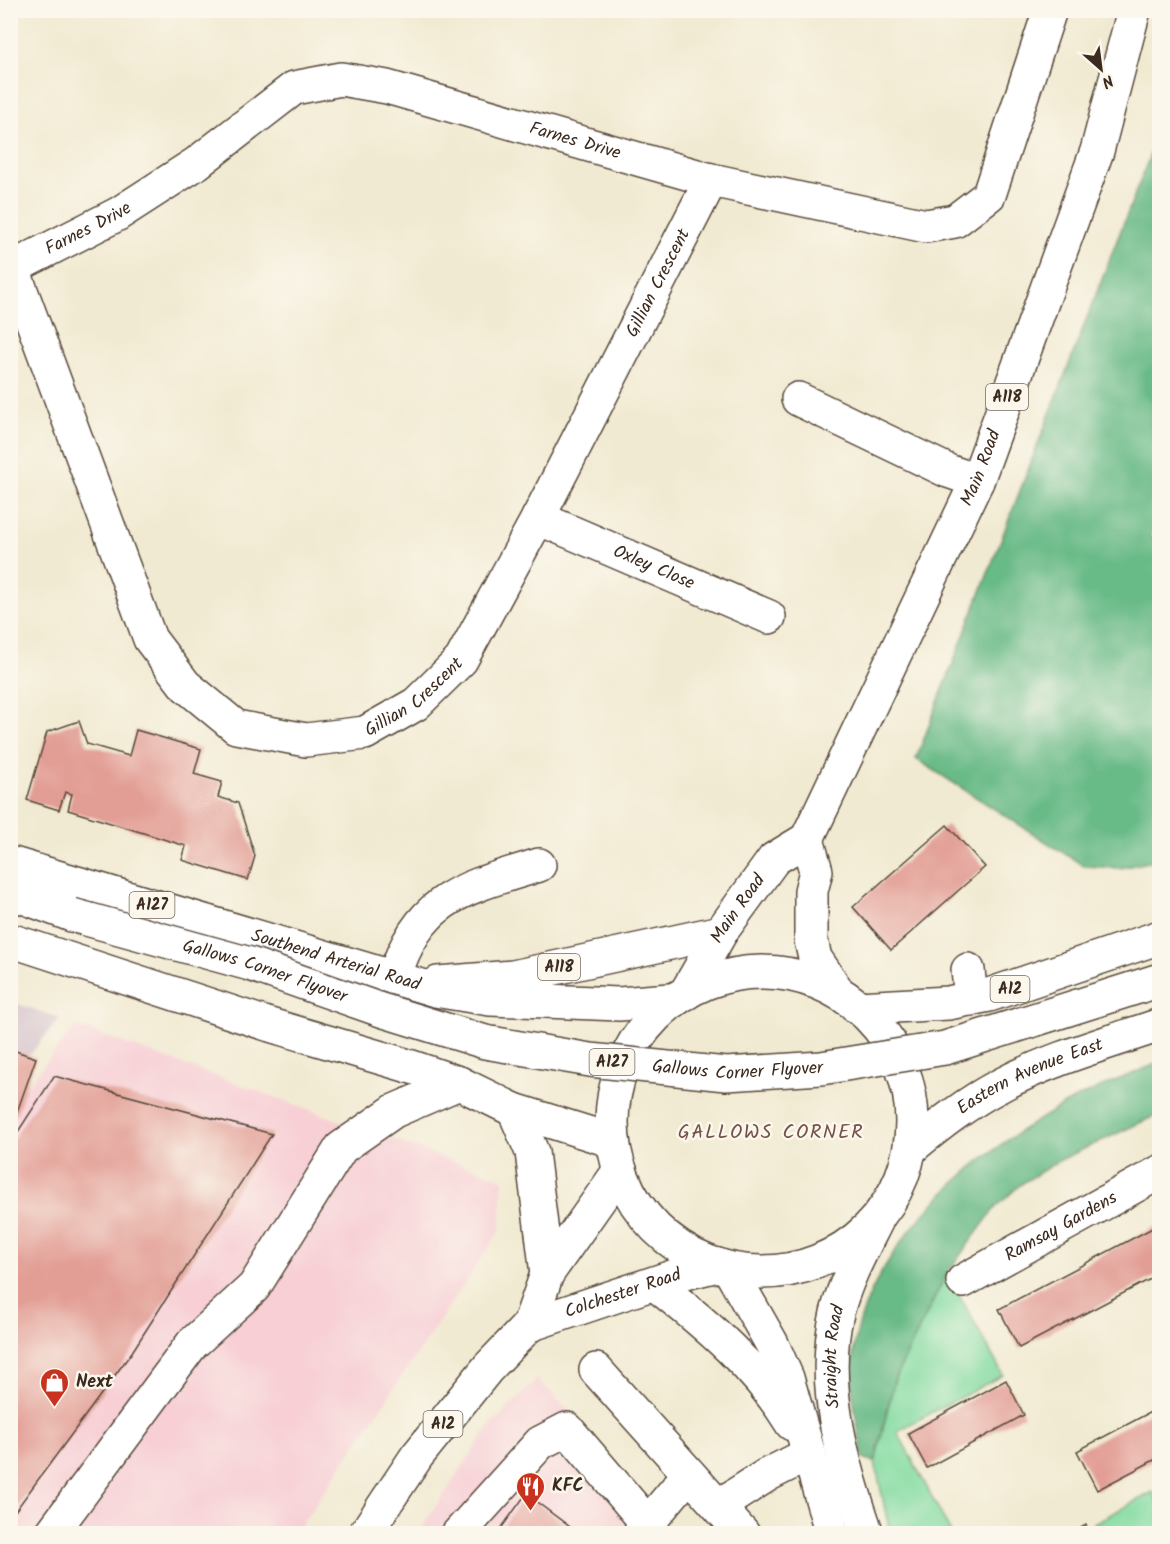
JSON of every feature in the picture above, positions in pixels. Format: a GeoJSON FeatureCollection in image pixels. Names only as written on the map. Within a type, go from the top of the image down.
{"type":"FeatureCollection","features":[{"type":"Feature","properties":{"kind":"main road","name":"Farnes Drive"},"geometry":{"type":"LineString","coordinates":[[12,269],[118,214],[197,163],[294,88],[341,79],[387,87],[711,180],[926,226],[955,221],[989,195],[1050,10]]}},
{"type":"Feature","properties":{"kind":"main road","name":"Main Road"},"geometry":{"type":"LineString","coordinates":[[678,996],[774,859],[807,839],[977,481],[1097,151],[1134,10]]}},
{"type":"Feature","properties":{"kind":"main road","name":"Gillian Crescent"},"geometry":{"type":"LineString","coordinates":[[12,269],[150,639],[185,685],[236,727],[306,740],[365,733],[416,704],[461,660],[538,518],[711,180]]}},
{"type":"Feature","properties":{"kind":"main road"},"geometry":{"type":"LineString","coordinates":[[798,399],[948,471],[977,481]]}},
{"type":"Feature","properties":{"kind":"main road","name":"Oxley Close"},"geometry":{"type":"LineString","coordinates":[[538,518],[769,617]]}},
{"type":"Feature","properties":{"kind":"main road"},"geometry":{"type":"LineString","coordinates":[[807,839],[816,871],[811,891],[811,940],[815,958],[848,1000]]}},
{"type":"Feature","properties":{"kind":"main road","name":"Southend Arterial Road"},"geometry":{"type":"LineString","coordinates":[[10,863],[435,990],[490,999],[619,1004],[678,996]]}},
{"type":"Feature","properties":{"kind":"main road"},"geometry":{"type":"LineString","coordinates":[[394,978],[402,953],[414,933],[441,903],[470,886],[539,865]]}},
{"type":"Feature","properties":{"kind":"main road","name":"A127"},"geometry":{"type":"LineString","coordinates":[[10,892],[72,915]]}},
{"type":"Feature","properties":{"kind":"main road","name":"A127"},"geometry":{"type":"LineString","coordinates":[[10,901],[72,915]]}},
{"type":"Feature","properties":{"kind":"main road","name":"Gallows Corner Flyover"},"geometry":{"type":"LineString","coordinates":[[72,915],[250,964],[381,1010],[485,1042],[590,1060],[726,1074],[821,1068],[945,1048],[1160,980]]}},
{"type":"Feature","properties":{"kind":"main road","name":"A118"},"geometry":{"type":"LineString","coordinates":[[394,978],[429,983],[481,981],[721,932]]}},
{"type":"Feature","properties":{"kind":"main road","name":"A12"},"geometry":{"type":"LineString","coordinates":[[848,1000],[948,1003],[969,985],[1020,986],[1160,937]]}},
{"type":"Feature","properties":{"kind":"main road"},"geometry":{"type":"LineString","coordinates":[[10,940],[459,1083],[616,1156]]}},
{"type":"Feature","properties":{"kind":"main road"},"geometry":{"type":"LineString","coordinates":[[746,973],[778,973],[809,979],[848,1000],[874,1021],[899,1059],[912,1103],[911,1148],[899,1187],[877,1220],[847,1247],[811,1265],[771,1273],[724,1268],[701,1259],[674,1244],[651,1223],[632,1198],[616,1156],[612,1112],[617,1084],[628,1056],[643,1032],[678,996],[715,980],[746,973]]}},
{"type":"Feature","properties":{"kind":"main road","name":"Eastern Avenue East"},"geometry":{"type":"LineString","coordinates":[[911,1148],[951,1116],[1028,1072],[1160,1025]]}},
{"type":"Feature","properties":{"kind":"main road"},"geometry":{"type":"LineString","coordinates":[[51,1533],[192,1344],[254,1287],[341,1148],[394,1112],[459,1083]]}},
{"type":"Feature","properties":{"kind":"main road"},"geometry":{"type":"LineString","coordinates":[[514,1110],[532,1152],[547,1274]]}},
{"type":"Feature","properties":{"kind":"main road","name":"Colchester Road"},"geometry":{"type":"LineString","coordinates":[[363,1532],[417,1456],[488,1368],[529,1325],[547,1274],[616,1156]]}},
{"type":"Feature","properties":{"kind":"main road","name":"Ramsay Gardens"},"geometry":{"type":"LineString","coordinates":[[963,1281],[1160,1172]]}},
{"type":"Feature","properties":{"kind":"main road","name":"Straight Road"},"geometry":{"type":"LineString","coordinates":[[867,1533],[847,1476],[843,1454],[832,1377],[833,1343],[837,1313],[877,1220]]}},
{"type":"Feature","properties":{"kind":"main road"},"geometry":{"type":"LineString","coordinates":[[724,1268],[772,1344],[787,1378],[832,1533]]}},
{"type":"Feature","properties":{"kind":"main road","name":"Colchester Road"},"geometry":{"type":"LineString","coordinates":[[529,1325],[655,1284],[724,1268]]}},
{"type":"Feature","properties":{"kind":"main road"},"geometry":{"type":"LineString","coordinates":[[655,1284],[699,1318],[740,1357],[776,1400],[809,1454]]}},
{"type":"Feature","properties":{"kind":"main road"},"geometry":{"type":"LineString","coordinates":[[596,1370],[743,1533]]}},
{"type":"Feature","properties":{"kind":"main road"},"geometry":{"type":"LineString","coordinates":[[458,1533],[540,1443],[567,1429],[643,1528],[689,1474]]}},
{"type":"Feature","properties":{"kind":"main road"},"geometry":{"type":"LineString","coordinates":[[720,1505],[767,1475],[809,1454]]}},
{"type":"Feature","properties":{"kind":"shaded area"},"geometry":{"type":"Polygon","coordinates":[[[11,1002],[60,1018],[11,1078],[11,1002]]]}},
{"type":"Feature","properties":{"kind":"shaded area"},"geometry":{"type":"Polygon","coordinates":[[[76,1026],[503,1179],[500,1231],[296,1533],[11,1534],[11,1105],[76,1026]]]}},
{"type":"Feature","properties":{"kind":"shaded area"},"geometry":{"type":"Polygon","coordinates":[[[537,1379],[579,1421],[670,1527],[666,1534],[417,1534],[490,1426],[537,1379]]]}},
{"type":"Feature","properties":{"kind":"green space"},"geometry":{"type":"Polygon","coordinates":[[[1159,132],[1160,511],[1151,537],[1160,541],[1159,860],[1120,868],[1084,866],[916,759],[1159,132]]]}},
{"type":"Feature","properties":{"kind":"green space"},"geometry":{"type":"Polygon","coordinates":[[[1159,1063],[1159,1114],[1058,1161],[1021,1184],[995,1208],[947,1273],[895,1378],[875,1462],[863,1458],[853,1399],[852,1363],[859,1324],[874,1286],[895,1251],[950,1187],[982,1159],[1015,1135],[1075,1099],[1159,1063]]]}},
{"type":"Feature","properties":{"kind":"green space"},"geometry":{"type":"Polygon","coordinates":[[[947,1273],[1003,1375],[897,1431],[951,1533],[890,1533],[875,1462],[895,1378],[947,1273]]]}},
{"type":"Feature","properties":{"kind":"green space"},"geometry":{"type":"Polygon","coordinates":[[[1153,1492],[1159,1505],[1159,1533],[1100,1533],[1094,1523],[1153,1492]]]}},
{"type":"Feature","properties":{"kind":"building"},"geometry":{"type":"Polygon","coordinates":[[[79,721],[87,744],[129,756],[136,730],[201,749],[194,774],[222,782],[218,797],[238,803],[255,856],[248,880],[182,860],[186,846],[68,810],[72,794],[65,792],[59,810],[27,800],[47,732],[79,721]]]}},
{"type":"Feature","properties":{"kind":"building"},"geometry":{"type":"Polygon","coordinates":[[[947,825],[985,867],[891,950],[853,907],[947,825]]]}},
{"type":"Feature","properties":{"kind":"building"},"geometry":{"type":"Polygon","coordinates":[[[10,1049],[36,1058],[16,1115],[10,1114],[10,1049]]]}},
{"type":"Feature","properties":{"kind":"building"},"geometry":{"type":"Polygon","coordinates":[[[54,1076],[272,1134],[132,1352],[10,1518],[10,1144],[54,1076]]]}},
{"type":"Feature","properties":{"kind":"building"},"geometry":{"type":"Polygon","coordinates":[[[1160,1224],[1160,1274],[1019,1348],[999,1309],[1160,1224]]]}},
{"type":"Feature","properties":{"kind":"building"},"geometry":{"type":"Polygon","coordinates":[[[1006,1380],[1024,1415],[927,1468],[908,1433],[1006,1380]]]}},
{"type":"Feature","properties":{"kind":"building"},"geometry":{"type":"Polygon","coordinates":[[[1160,1407],[1160,1457],[1097,1490],[1077,1451],[1160,1407]]]}},
{"type":"Feature","properties":{"kind":"building","name":"KFC"},"geometry":{"type":"Polygon","coordinates":[[[526,1494],[570,1527],[565,1534],[497,1534],[526,1494]]]}},
{"type":"Feature","properties":{"kind":"building"},"geometry":{"type":"Polygon","coordinates":[[[1086,1525],[1091,1534],[1070,1534],[1086,1525]]]}},
{"type":"Feature","properties":{"kind":"place","name":"Next"},"geometry":{"type":"Point","coordinates":[55,1408]}},
{"type":"Feature","properties":{"kind":"place","name":"KFC"},"geometry":{"type":"Point","coordinates":[531,1512]}},
{"type":"Feature","properties":{"kind":"district","name":"GALLOWS CORNER"},"geometry":{"type":"Point","coordinates":[771,1133]}}]}
